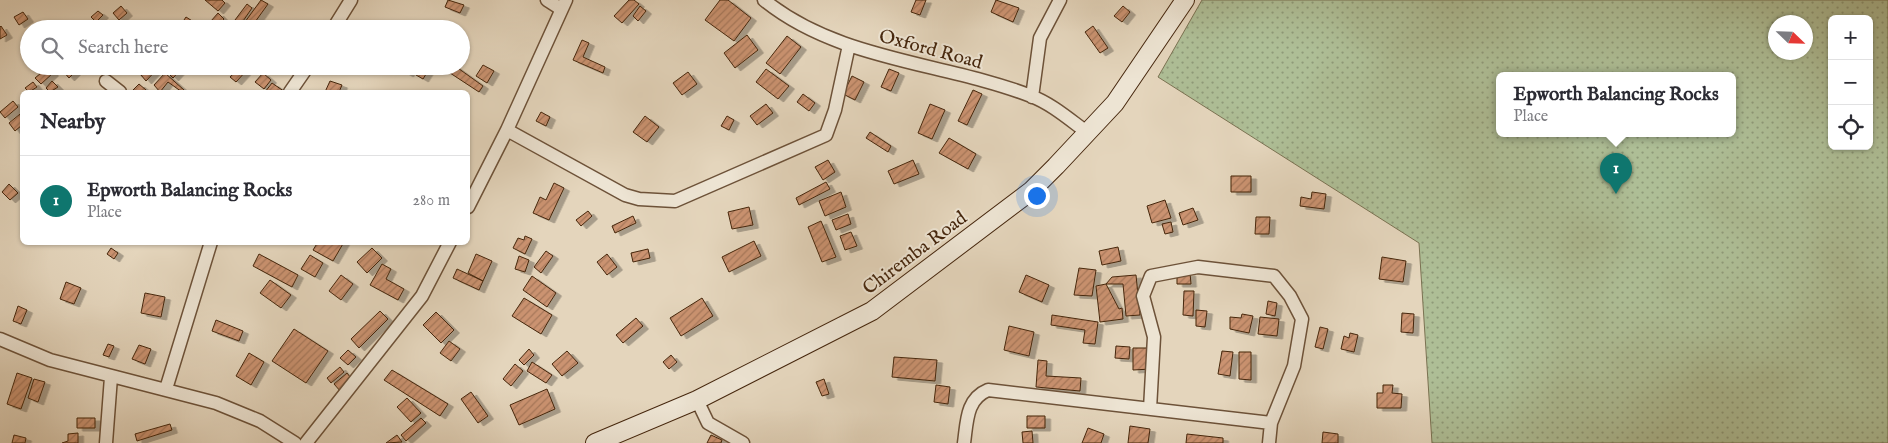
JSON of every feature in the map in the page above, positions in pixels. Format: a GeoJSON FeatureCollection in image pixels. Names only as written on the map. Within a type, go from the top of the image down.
{"type":"FeatureCollection","features":[{"type":"Feature","properties":{"kind":"main road","name":"Chiremba Road"},"geometry":{"type":"LineString","coordinates":[[595,443],[697,400],[872,311],[1031,191],[1115,103],[1185,0]]}},
{"type":"Feature","properties":{"kind":"street"},"geometry":{"type":"LineString","coordinates":[[339,20],[351,0]]}},
{"type":"Feature","properties":{"kind":"street"},"geometry":{"type":"LineString","coordinates":[[470,204],[507,130],[564,5],[547,0]]}},
{"type":"Feature","properties":{"kind":"street","name":"Oxford Road"},"geometry":{"type":"LineString","coordinates":[[764,0],[781,14],[849,45],[1000,86],[1032,97],[1053,108],[1088,133]]}},
{"type":"Feature","properties":{"kind":"street"},"geometry":{"type":"LineString","coordinates":[[1032,97],[1040,38],[1060,0]]}},
{"type":"Feature","properties":{"kind":"street"},"geometry":{"type":"LineString","coordinates":[[507,130],[625,195],[655,201],[675,202],[826,135],[835,110],[849,45]]}},
{"type":"Feature","properties":{"kind":"street"},"geometry":{"type":"LineString","coordinates":[[291,90],[302,75]]}},
{"type":"Feature","properties":{"kind":"street"},"geometry":{"type":"LineString","coordinates":[[106,81],[117,90]]}},
{"type":"Feature","properties":{"kind":"street"},"geometry":{"type":"LineString","coordinates":[[166,389],[210,245]]}},
{"type":"Feature","properties":{"kind":"street"},"geometry":{"type":"LineString","coordinates":[[306,443],[422,296],[448,245]]}},
{"type":"Feature","properties":{"kind":"street"},"geometry":{"type":"LineString","coordinates":[[1150,409],[1154,337],[1143,296],[1151,276],[1198,267],[1274,276],[1290,296],[1302,319],[1294,366],[1271,423],[1269,443]]}},
{"type":"Feature","properties":{"kind":"street"},"geometry":{"type":"LineString","coordinates":[[0,340],[50,360],[216,403],[260,421],[295,443]]}},
{"type":"Feature","properties":{"kind":"street"},"geometry":{"type":"LineString","coordinates":[[106,443],[111,377]]}},
{"type":"Feature","properties":{"kind":"street"},"geometry":{"type":"LineString","coordinates":[[964,443],[970,406],[979,394],[988,390],[1271,423]]}},
{"type":"Feature","properties":{"kind":"street"},"geometry":{"type":"LineString","coordinates":[[697,400],[708,423],[742,443]]}},
{"type":"Feature","properties":{"kind":"green space"},"geometry":{"type":"Polygon","coordinates":[[[1202,0],[1888,0],[1888,443],[1432,443],[1419,243],[1158,77],[1202,0]]]}},
{"type":"Feature","properties":{"kind":"building"},"geometry":{"type":"Polygon","coordinates":[[[205,0],[222,0],[225,3],[218,11],[205,0]]]}},
{"type":"Feature","properties":{"kind":"building"},"geometry":{"type":"Polygon","coordinates":[[[261,0],[268,4],[256,20],[246,20],[261,0]]]}},
{"type":"Feature","properties":{"kind":"building"},"geometry":{"type":"Polygon","coordinates":[[[448,0],[464,5],[460,13],[445,7],[448,0]]]}},
{"type":"Feature","properties":{"kind":"building"},"geometry":{"type":"Polygon","coordinates":[[[629,0],[634,0],[639,4],[622,23],[614,16],[629,0]]]}},
{"type":"Feature","properties":{"kind":"building"},"geometry":{"type":"Polygon","coordinates":[[[720,0],[728,0],[751,18],[734,41],[705,20],[720,0]]]}},
{"type":"Feature","properties":{"kind":"building"},"geometry":{"type":"Polygon","coordinates":[[[916,0],[926,0],[920,15],[911,12],[916,0]]]}},
{"type":"Feature","properties":{"kind":"building"},"geometry":{"type":"Polygon","coordinates":[[[996,0],[1019,8],[1013,22],[991,12],[996,0]]]}},
{"type":"Feature","properties":{"kind":"building"},"geometry":{"type":"Polygon","coordinates":[[[247,4],[252,8],[244,20],[235,20],[247,4]]]}},
{"type":"Feature","properties":{"kind":"building"},"geometry":{"type":"Polygon","coordinates":[[[121,6],[127,13],[119,20],[113,13],[121,6]]]}},
{"type":"Feature","properties":{"kind":"building"},"geometry":{"type":"Polygon","coordinates":[[[640,6],[646,11],[638,21],[633,16],[640,6]]]}},
{"type":"Feature","properties":{"kind":"building"},"geometry":{"type":"Polygon","coordinates":[[[1123,6],[1130,12],[1122,22],[1114,16],[1123,6]]]}},
{"type":"Feature","properties":{"kind":"building"},"geometry":{"type":"Polygon","coordinates":[[[98,11],[103,15],[98,20],[94,20],[91,17],[98,11]]]}},
{"type":"Feature","properties":{"kind":"building"},"geometry":{"type":"Polygon","coordinates":[[[23,12],[28,19],[20,20],[19,25],[14,17],[23,12]]]}},
{"type":"Feature","properties":{"kind":"building"},"geometry":{"type":"Polygon","coordinates":[[[218,13],[224,19],[223,20],[212,20],[218,13]]]}},
{"type":"Feature","properties":{"kind":"building"},"geometry":{"type":"Polygon","coordinates":[[[1093,26],[1108,48],[1100,53],[1085,32],[1093,26]]]}},
{"type":"Feature","properties":{"kind":"building"},"geometry":{"type":"Polygon","coordinates":[[[0,27],[7,35],[0,39],[0,27]]]}},
{"type":"Feature","properties":{"kind":"building"},"geometry":{"type":"Polygon","coordinates":[[[747,35],[758,50],[735,68],[724,53],[747,35]]]}},
{"type":"Feature","properties":{"kind":"building"},"geometry":{"type":"Polygon","coordinates":[[[787,36],[801,47],[780,74],[766,63],[787,36]]]}},
{"type":"Feature","properties":{"kind":"building"},"geometry":{"type":"Polygon","coordinates":[[[582,40],[589,43],[583,57],[605,67],[603,73],[573,60],[582,40]]]}},
{"type":"Feature","properties":{"kind":"building"},"geometry":{"type":"Polygon","coordinates":[[[483,65],[494,71],[487,83],[476,76],[483,65]]]}},
{"type":"Feature","properties":{"kind":"building"},"geometry":{"type":"Polygon","coordinates":[[[766,69],[789,86],[778,99],[756,82],[766,69]]]}},
{"type":"Feature","properties":{"kind":"building"},"geometry":{"type":"Polygon","coordinates":[[[889,69],[899,73],[891,91],[881,87],[889,69]]]}},
{"type":"Feature","properties":{"kind":"building"},"geometry":{"type":"Polygon","coordinates":[[[688,72],[697,84],[682,95],[673,83],[688,72]]]}},
{"type":"Feature","properties":{"kind":"building"},"geometry":{"type":"Polygon","coordinates":[[[39,75],[51,75],[41,84],[35,78],[39,75]]]}},
{"type":"Feature","properties":{"kind":"building"},"geometry":{"type":"Polygon","coordinates":[[[141,75],[152,75],[146,81],[141,75]]]}},
{"type":"Feature","properties":{"kind":"building"},"geometry":{"type":"Polygon","coordinates":[[[163,75],[167,75],[184,90],[179,90],[168,82],[162,90],[158,90],[154,85],[163,75]]]}},
{"type":"Feature","properties":{"kind":"building"},"geometry":{"type":"Polygon","coordinates":[[[232,75],[242,75],[236,82],[230,77],[232,75]]]}},
{"type":"Feature","properties":{"kind":"building"},"geometry":{"type":"Polygon","coordinates":[[[261,75],[265,75],[271,80],[264,89],[255,82],[261,75]]]}},
{"type":"Feature","properties":{"kind":"building"},"geometry":{"type":"Polygon","coordinates":[[[416,75],[425,75],[423,79],[416,75]]]}},
{"type":"Feature","properties":{"kind":"building"},"geometry":{"type":"Polygon","coordinates":[[[453,75],[468,75],[483,86],[479,92],[453,75]]]}},
{"type":"Feature","properties":{"kind":"building"},"geometry":{"type":"Polygon","coordinates":[[[852,76],[864,82],[855,100],[843,94],[852,76]]]}},
{"type":"Feature","properties":{"kind":"building"},"geometry":{"type":"Polygon","coordinates":[[[52,81],[58,87],[53,90],[46,88],[52,81]]]}},
{"type":"Feature","properties":{"kind":"building"},"geometry":{"type":"Polygon","coordinates":[[[330,81],[342,85],[340,90],[326,90],[330,81]]]}},
{"type":"Feature","properties":{"kind":"building"},"geometry":{"type":"Polygon","coordinates":[[[33,82],[37,87],[32,90],[25,88],[33,82]]]}},
{"type":"Feature","properties":{"kind":"building"},"geometry":{"type":"Polygon","coordinates":[[[272,83],[282,90],[267,90],[272,83]]]}},
{"type":"Feature","properties":{"kind":"building"},"geometry":{"type":"Polygon","coordinates":[[[139,84],[146,90],[133,90],[139,84]]]}},
{"type":"Feature","properties":{"kind":"building"},"geometry":{"type":"Polygon","coordinates":[[[973,90],[982,94],[967,125],[958,121],[973,90]]]}},
{"type":"Feature","properties":{"kind":"building"},"geometry":{"type":"Polygon","coordinates":[[[803,94],[815,103],[809,111],[797,102],[803,94]]]}},
{"type":"Feature","properties":{"kind":"building"},"geometry":{"type":"Polygon","coordinates":[[[13,101],[18,107],[5,118],[0,112],[13,101]]]}},
{"type":"Feature","properties":{"kind":"building"},"geometry":{"type":"Polygon","coordinates":[[[766,104],[773,113],[757,125],[750,116],[766,104]]]}},
{"type":"Feature","properties":{"kind":"building"},"geometry":{"type":"Polygon","coordinates":[[[930,104],[945,110],[932,139],[918,133],[930,104]]]}},
{"type":"Feature","properties":{"kind":"building"},"geometry":{"type":"Polygon","coordinates":[[[541,112],[550,117],[546,126],[536,121],[541,112]]]}},
{"type":"Feature","properties":{"kind":"building"},"geometry":{"type":"Polygon","coordinates":[[[20,114],[20,127],[15,131],[9,123],[20,114]]]}},
{"type":"Feature","properties":{"kind":"building"},"geometry":{"type":"Polygon","coordinates":[[[645,116],[659,127],[647,142],[633,132],[645,116]]]}},
{"type":"Feature","properties":{"kind":"building"},"geometry":{"type":"Polygon","coordinates":[[[727,116],[734,120],[729,130],[721,126],[727,116]]]}},
{"type":"Feature","properties":{"kind":"building"},"geometry":{"type":"Polygon","coordinates":[[[870,132],[891,146],[888,152],[866,138],[870,132]]]}},
{"type":"Feature","properties":{"kind":"building"},"geometry":{"type":"Polygon","coordinates":[[[949,138],[976,154],[968,169],[939,153],[949,138]]]}},
{"type":"Feature","properties":{"kind":"building"},"geometry":{"type":"Polygon","coordinates":[[[828,160],[835,172],[823,180],[815,167],[828,160]]]}},
{"type":"Feature","properties":{"kind":"building"},"geometry":{"type":"Polygon","coordinates":[[[913,160],[919,174],[894,184],[888,171],[913,160]]]}},
{"type":"Feature","properties":{"kind":"building"},"geometry":{"type":"Polygon","coordinates":[[[1231,176],[1251,176],[1251,192],[1231,192],[1231,176]]]}},
{"type":"Feature","properties":{"kind":"building"},"geometry":{"type":"Polygon","coordinates":[[[826,182],[830,189],[799,205],[796,198],[826,182]]]}},
{"type":"Feature","properties":{"kind":"building"},"geometry":{"type":"Polygon","coordinates":[[[554,183],[564,188],[549,220],[533,213],[540,197],[546,200],[554,183]]]}},
{"type":"Feature","properties":{"kind":"building"},"geometry":{"type":"Polygon","coordinates":[[[9,184],[18,193],[10,200],[2,192],[9,184]]]}},
{"type":"Feature","properties":{"kind":"building"},"geometry":{"type":"Polygon","coordinates":[[[841,192],[846,207],[825,216],[819,201],[841,192]]]}},
{"type":"Feature","properties":{"kind":"building"},"geometry":{"type":"Polygon","coordinates":[[[1312,192],[1326,194],[1324,209],[1300,206],[1301,197],[1311,199],[1312,192]]]}},
{"type":"Feature","properties":{"kind":"building"},"geometry":{"type":"Polygon","coordinates":[[[1165,200],[1171,218],[1152,223],[1147,206],[1165,200]]]}},
{"type":"Feature","properties":{"kind":"building"},"geometry":{"type":"Polygon","coordinates":[[[749,207],[753,225],[732,229],[728,212],[749,207]]]}},
{"type":"Feature","properties":{"kind":"building"},"geometry":{"type":"Polygon","coordinates":[[[1193,208],[1198,220],[1183,225],[1179,213],[1193,208]]]}},
{"type":"Feature","properties":{"kind":"building"},"geometry":{"type":"Polygon","coordinates":[[[588,211],[592,216],[581,226],[576,220],[588,211]]]}},
{"type":"Feature","properties":{"kind":"building"},"geometry":{"type":"Polygon","coordinates":[[[848,214],[851,224],[836,230],[832,220],[848,214]]]}},
{"type":"Feature","properties":{"kind":"building"},"geometry":{"type":"Polygon","coordinates":[[[633,216],[636,223],[615,233],[612,226],[633,216]]]}},
{"type":"Feature","properties":{"kind":"building"},"geometry":{"type":"Polygon","coordinates":[[[1256,217],[1270,217],[1269,234],[1255,234],[1256,217]]]}},
{"type":"Feature","properties":{"kind":"building"},"geometry":{"type":"Polygon","coordinates":[[[821,221],[836,257],[822,262],[808,227],[821,221]]]}},
{"type":"Feature","properties":{"kind":"building"},"geometry":{"type":"Polygon","coordinates":[[[1171,222],[1173,232],[1165,234],[1162,224],[1171,222]]]}},
{"type":"Feature","properties":{"kind":"building"},"geometry":{"type":"Polygon","coordinates":[[[851,232],[857,246],[845,250],[840,236],[851,232]]]}},
{"type":"Feature","properties":{"kind":"building"},"geometry":{"type":"Polygon","coordinates":[[[525,236],[532,239],[525,254],[513,248],[518,238],[524,240],[525,236]]]}},
{"type":"Feature","properties":{"kind":"building"},"geometry":{"type":"Polygon","coordinates":[[[754,241],[761,256],[729,272],[722,257],[754,241]]]}},
{"type":"Feature","properties":{"kind":"building"},"geometry":{"type":"Polygon","coordinates":[[[316,245],[342,245],[333,261],[313,250],[316,245]]]}},
{"type":"Feature","properties":{"kind":"building"},"geometry":{"type":"Polygon","coordinates":[[[1118,247],[1121,261],[1102,265],[1099,251],[1118,247]]]}},
{"type":"Feature","properties":{"kind":"building"},"geometry":{"type":"Polygon","coordinates":[[[111,248],[118,253],[114,259],[107,254],[111,248]]]}},
{"type":"Feature","properties":{"kind":"building"},"geometry":{"type":"Polygon","coordinates":[[[372,248],[382,258],[367,273],[357,262],[372,248]]]}},
{"type":"Feature","properties":{"kind":"building"},"geometry":{"type":"Polygon","coordinates":[[[648,249],[650,258],[633,262],[631,253],[648,249]]]}},
{"type":"Feature","properties":{"kind":"building"},"geometry":{"type":"Polygon","coordinates":[[[546,251],[553,256],[541,273],[534,267],[546,251]]]}},
{"type":"Feature","properties":{"kind":"building"},"geometry":{"type":"Polygon","coordinates":[[[259,254],[298,275],[292,287],[253,266],[259,254]]]}},
{"type":"Feature","properties":{"kind":"building"},"geometry":{"type":"Polygon","coordinates":[[[476,254],[492,261],[483,281],[468,273],[476,254]]]}},
{"type":"Feature","properties":{"kind":"building"},"geometry":{"type":"Polygon","coordinates":[[[607,254],[617,267],[607,275],[597,262],[607,254]]]}},
{"type":"Feature","properties":{"kind":"building"},"geometry":{"type":"Polygon","coordinates":[[[310,255],[323,263],[315,277],[301,269],[310,255]]]}},
{"type":"Feature","properties":{"kind":"building"},"geometry":{"type":"Polygon","coordinates":[[[519,256],[529,260],[525,272],[515,269],[519,256]]]}},
{"type":"Feature","properties":{"kind":"building"},"geometry":{"type":"Polygon","coordinates":[[[1382,257],[1406,261],[1403,282],[1379,279],[1382,257]]]}},
{"type":"Feature","properties":{"kind":"building"},"geometry":{"type":"Polygon","coordinates":[[[382,264],[391,269],[386,279],[404,289],[398,300],[370,285],[382,264]]]}},
{"type":"Feature","properties":{"kind":"building"},"geometry":{"type":"Polygon","coordinates":[[[1079,268],[1096,270],[1092,296],[1074,295],[1079,268]]]}},
{"type":"Feature","properties":{"kind":"building"},"geometry":{"type":"Polygon","coordinates":[[[457,269],[483,281],[479,290],[453,278],[457,269]]]}},
{"type":"Feature","properties":{"kind":"building"},"geometry":{"type":"Polygon","coordinates":[[[1190,273],[1191,284],[1177,284],[1177,274],[1190,273]]]}},
{"type":"Feature","properties":{"kind":"building"},"geometry":{"type":"Polygon","coordinates":[[[341,275],[353,284],[341,300],[329,291],[341,275]]]}},
{"type":"Feature","properties":{"kind":"building"},"geometry":{"type":"Polygon","coordinates":[[[1026,275],[1049,285],[1042,302],[1019,292],[1026,275]]]}},
{"type":"Feature","properties":{"kind":"building"},"geometry":{"type":"Polygon","coordinates":[[[1136,275],[1140,315],[1126,316],[1123,284],[1106,284],[1112,277],[1136,275]]]}},
{"type":"Feature","properties":{"kind":"building"},"geometry":{"type":"Polygon","coordinates":[[[532,276],[556,293],[547,307],[523,290],[532,276]]]}},
{"type":"Feature","properties":{"kind":"building"},"geometry":{"type":"Polygon","coordinates":[[[270,280],[291,295],[281,308],[260,293],[270,280]]]}},
{"type":"Feature","properties":{"kind":"building"},"geometry":{"type":"Polygon","coordinates":[[[66,282],[81,288],[74,304],[60,299],[66,282]]]}},
{"type":"Feature","properties":{"kind":"building"},"geometry":{"type":"Polygon","coordinates":[[[1106,284],[1119,309],[1122,308],[1123,319],[1100,322],[1096,286],[1106,284]]]}},
{"type":"Feature","properties":{"kind":"building"},"geometry":{"type":"Polygon","coordinates":[[[1184,291],[1194,291],[1193,316],[1183,315],[1184,291]]]}},
{"type":"Feature","properties":{"kind":"building"},"geometry":{"type":"Polygon","coordinates":[[[145,293],[165,297],[161,317],[141,313],[145,293]]]}},
{"type":"Feature","properties":{"kind":"building"},"geometry":{"type":"Polygon","coordinates":[[[524,298],[552,315],[541,334],[512,316],[524,298]]]}},
{"type":"Feature","properties":{"kind":"building"},"geometry":{"type":"Polygon","coordinates":[[[702,298],[713,316],[681,336],[670,318],[702,298]]]}},
{"type":"Feature","properties":{"kind":"building"},"geometry":{"type":"Polygon","coordinates":[[[1268,301],[1277,303],[1275,316],[1266,314],[1268,301]]]}},
{"type":"Feature","properties":{"kind":"building"},"geometry":{"type":"Polygon","coordinates":[[[18,306],[27,310],[21,324],[13,321],[18,306]]]}},
{"type":"Feature","properties":{"kind":"building"},"geometry":{"type":"Polygon","coordinates":[[[1196,310],[1207,311],[1205,327],[1196,326],[1196,310]]]}},
{"type":"Feature","properties":{"kind":"building"},"geometry":{"type":"Polygon","coordinates":[[[380,311],[388,319],[359,348],[351,339],[380,311]]]}},
{"type":"Feature","properties":{"kind":"building"},"geometry":{"type":"Polygon","coordinates":[[[436,312],[454,330],[441,343],[423,325],[436,312]]]}},
{"type":"Feature","properties":{"kind":"building"},"geometry":{"type":"Polygon","coordinates":[[[1402,313],[1414,314],[1413,333],[1401,332],[1402,313]]]}},
{"type":"Feature","properties":{"kind":"building"},"geometry":{"type":"Polygon","coordinates":[[[1242,314],[1253,316],[1249,333],[1230,329],[1230,317],[1241,318],[1242,314]]]}},
{"type":"Feature","properties":{"kind":"building"},"geometry":{"type":"Polygon","coordinates":[[[1052,315],[1098,322],[1095,344],[1083,343],[1085,330],[1051,325],[1052,315]]]}},
{"type":"Feature","properties":{"kind":"building"},"geometry":{"type":"Polygon","coordinates":[[[1260,317],[1279,319],[1277,336],[1258,334],[1260,317]]]}},
{"type":"Feature","properties":{"kind":"building"},"geometry":{"type":"Polygon","coordinates":[[[636,318],[643,326],[623,343],[616,335],[636,318]]]}},
{"type":"Feature","properties":{"kind":"building"},"geometry":{"type":"Polygon","coordinates":[[[216,320],[243,331],[239,341],[212,331],[216,320]]]}},
{"type":"Feature","properties":{"kind":"building"},"geometry":{"type":"Polygon","coordinates":[[[1009,326],[1034,332],[1029,356],[1004,350],[1009,326]]]}},
{"type":"Feature","properties":{"kind":"building"},"geometry":{"type":"Polygon","coordinates":[[[1320,327],[1328,329],[1323,349],[1315,347],[1320,327]]]}},
{"type":"Feature","properties":{"kind":"building"},"geometry":{"type":"Polygon","coordinates":[[[294,329],[328,351],[306,383],[272,361],[294,329]]]}},
{"type":"Feature","properties":{"kind":"building"},"geometry":{"type":"Polygon","coordinates":[[[1350,333],[1358,335],[1354,352],[1341,349],[1344,336],[1349,338],[1350,333]]]}},
{"type":"Feature","properties":{"kind":"building"},"geometry":{"type":"Polygon","coordinates":[[[449,341],[460,349],[451,361],[440,353],[449,341]]]}},
{"type":"Feature","properties":{"kind":"building"},"geometry":{"type":"Polygon","coordinates":[[[108,344],[114,346],[109,357],[103,355],[108,344]]]}},
{"type":"Feature","properties":{"kind":"building"},"geometry":{"type":"Polygon","coordinates":[[[139,345],[151,349],[145,364],[132,359],[139,345]]]}},
{"type":"Feature","properties":{"kind":"building"},"geometry":{"type":"Polygon","coordinates":[[[1116,346],[1130,347],[1129,359],[1115,358],[1116,346]]]}},
{"type":"Feature","properties":{"kind":"building"},"geometry":{"type":"Polygon","coordinates":[[[1133,348],[1151,348],[1151,369],[1133,370],[1133,348]]]}},
{"type":"Feature","properties":{"kind":"building"},"geometry":{"type":"Polygon","coordinates":[[[529,349],[534,355],[524,365],[519,360],[529,349]]]}},
{"type":"Feature","properties":{"kind":"building"},"geometry":{"type":"Polygon","coordinates":[[[348,350],[356,357],[348,365],[340,358],[348,350]]]}},
{"type":"Feature","properties":{"kind":"building"},"geometry":{"type":"Polygon","coordinates":[[[567,351],[578,363],[562,376],[552,364],[567,351]]]}},
{"type":"Feature","properties":{"kind":"building"},"geometry":{"type":"Polygon","coordinates":[[[1222,351],[1233,352],[1230,376],[1218,374],[1222,351]]]}},
{"type":"Feature","properties":{"kind":"building"},"geometry":{"type":"Polygon","coordinates":[[[1239,352],[1251,352],[1251,380],[1239,379],[1239,352]]]}},
{"type":"Feature","properties":{"kind":"building"},"geometry":{"type":"Polygon","coordinates":[[[249,353],[264,362],[251,385],[236,376],[249,353]]]}},
{"type":"Feature","properties":{"kind":"building"},"geometry":{"type":"Polygon","coordinates":[[[671,355],[677,362],[669,369],[663,362],[671,355]]]}},
{"type":"Feature","properties":{"kind":"building"},"geometry":{"type":"Polygon","coordinates":[[[894,357],[937,360],[935,381],[892,377],[894,357]]]}},
{"type":"Feature","properties":{"kind":"building"},"geometry":{"type":"Polygon","coordinates":[[[1038,360],[1047,361],[1046,376],[1081,378],[1080,391],[1036,387],[1038,360]]]}},
{"type":"Feature","properties":{"kind":"building"},"geometry":{"type":"Polygon","coordinates":[[[532,362],[552,375],[546,383],[527,371],[532,362]]]}},
{"type":"Feature","properties":{"kind":"building"},"geometry":{"type":"Polygon","coordinates":[[[515,364],[523,371],[511,386],[503,379],[515,364]]]}},
{"type":"Feature","properties":{"kind":"building"},"geometry":{"type":"Polygon","coordinates":[[[340,367],[344,372],[331,383],[327,378],[340,367]]]}},
{"type":"Feature","properties":{"kind":"building"},"geometry":{"type":"Polygon","coordinates":[[[392,370],[448,404],[440,416],[384,380],[392,370]]]}},
{"type":"Feature","properties":{"kind":"building"},"geometry":{"type":"Polygon","coordinates":[[[17,373],[32,378],[21,409],[7,404],[17,373]]]}},
{"type":"Feature","properties":{"kind":"building"},"geometry":{"type":"Polygon","coordinates":[[[347,373],[354,382],[341,392],[334,384],[347,373]]]}},
{"type":"Feature","properties":{"kind":"building"},"geometry":{"type":"Polygon","coordinates":[[[34,379],[45,382],[38,402],[28,398],[34,379]]]}},
{"type":"Feature","properties":{"kind":"building"},"geometry":{"type":"Polygon","coordinates":[[[824,379],[829,394],[822,396],[816,382],[824,379]]]}},
{"type":"Feature","properties":{"kind":"building"},"geometry":{"type":"Polygon","coordinates":[[[936,385],[950,387],[948,404],[934,402],[936,385]]]}},
{"type":"Feature","properties":{"kind":"building"},"geometry":{"type":"Polygon","coordinates":[[[1383,385],[1393,385],[1392,393],[1402,394],[1401,408],[1377,408],[1377,393],[1383,393],[1383,385]]]}},
{"type":"Feature","properties":{"kind":"building"},"geometry":{"type":"Polygon","coordinates":[[[547,389],[555,409],[519,425],[510,405],[547,389]]]}},
{"type":"Feature","properties":{"kind":"building"},"geometry":{"type":"Polygon","coordinates":[[[471,392],[488,416],[478,423],[461,399],[471,392]]]}},
{"type":"Feature","properties":{"kind":"building"},"geometry":{"type":"Polygon","coordinates":[[[407,398],[421,413],[411,422],[397,407],[407,398]]]}},
{"type":"Feature","properties":{"kind":"building"},"geometry":{"type":"Polygon","coordinates":[[[1027,416],[1045,416],[1045,428],[1027,428],[1027,416]]]}},
{"type":"Feature","properties":{"kind":"building"},"geometry":{"type":"Polygon","coordinates":[[[77,418],[95,418],[95,428],[77,428],[77,418]]]}},
{"type":"Feature","properties":{"kind":"building"},"geometry":{"type":"Polygon","coordinates":[[[421,418],[426,423],[406,441],[401,435],[421,418]]]}},
{"type":"Feature","properties":{"kind":"building"},"geometry":{"type":"Polygon","coordinates":[[[170,424],[172,430],[137,441],[135,434],[170,424]]]}},
{"type":"Feature","properties":{"kind":"building"},"geometry":{"type":"Polygon","coordinates":[[[1130,426],[1150,429],[1148,443],[1128,443],[1130,426]]]}},
{"type":"Feature","properties":{"kind":"building"},"geometry":{"type":"Polygon","coordinates":[[[1088,428],[1104,434],[1101,443],[1082,443],[1088,428]]]}},
{"type":"Feature","properties":{"kind":"building"},"geometry":{"type":"Polygon","coordinates":[[[1032,431],[1033,443],[1023,443],[1022,432],[1032,431]]]}},
{"type":"Feature","properties":{"kind":"building"},"geometry":{"type":"Polygon","coordinates":[[[1323,432],[1338,434],[1338,443],[1322,443],[1323,432]]]}},
{"type":"Feature","properties":{"kind":"building"},"geometry":{"type":"Polygon","coordinates":[[[78,433],[78,443],[62,443],[68,441],[68,434],[78,433]]]}},
{"type":"Feature","properties":{"kind":"building"},"geometry":{"type":"Polygon","coordinates":[[[1187,434],[1223,438],[1223,443],[1186,443],[1187,434]]]}},
{"type":"Feature","properties":{"kind":"building"},"geometry":{"type":"Polygon","coordinates":[[[14,435],[26,438],[25,443],[12,443],[14,435]]]}},
{"type":"Feature","properties":{"kind":"building"},"geometry":{"type":"Polygon","coordinates":[[[397,435],[402,442],[386,443],[397,435]]]}},
{"type":"Feature","properties":{"kind":"building"},"geometry":{"type":"Polygon","coordinates":[[[711,435],[722,440],[721,443],[707,443],[711,435]]]}},
{"type":"Feature","properties":{"kind":"place","name":"Epworth Balancing Rocks"},"geometry":{"type":"Point","coordinates":[1616,194]}}]}
